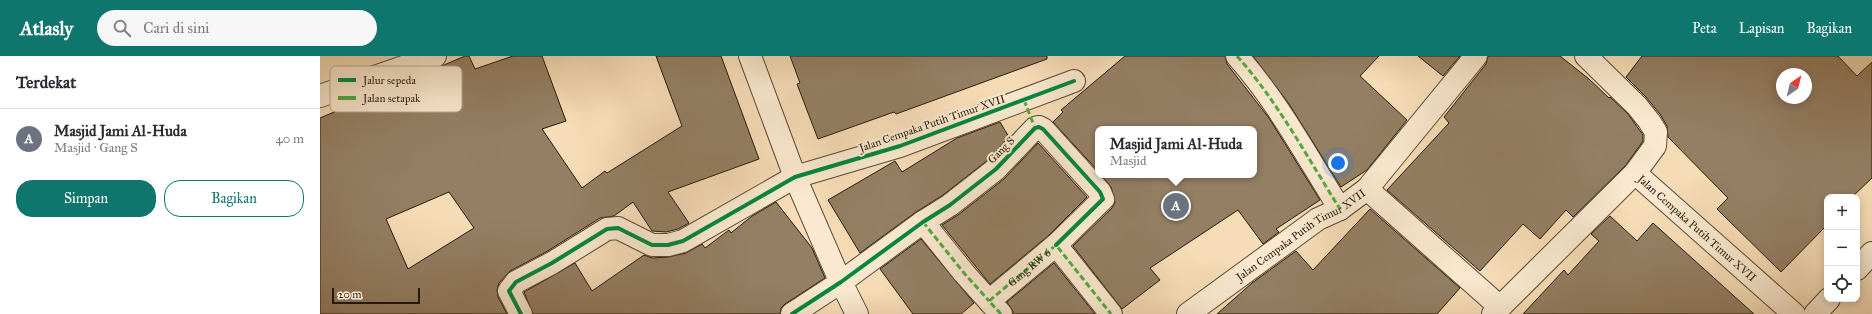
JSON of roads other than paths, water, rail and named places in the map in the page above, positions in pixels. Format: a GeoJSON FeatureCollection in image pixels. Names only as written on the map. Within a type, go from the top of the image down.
{"type":"FeatureCollection","features":[{"type":"Feature","properties":{"kind":"street"},"geometry":{"type":"LineString","coordinates":[[406,66],[435,56]]}},
{"type":"Feature","properties":{"kind":"street"},"geometry":{"type":"LineString","coordinates":[[750,56],[795,177],[841,282],[857,314]]}},
{"type":"Feature","properties":{"kind":"street"},"geometry":{"type":"LineString","coordinates":[[1237,56],[1256,77],[1291,128],[1340,209]]}},
{"type":"Feature","properties":{"kind":"street"},"geometry":{"type":"LineString","coordinates":[[1367,189],[1476,56]]}},
{"type":"Feature","properties":{"kind":"street"},"geometry":{"type":"LineString","coordinates":[[1586,56],[1637,106],[1656,132],[1655,146],[1635,173]]}},
{"type":"Feature","properties":{"kind":"street","name":"Jalan Cempaka Putih Timur XVII"},"geometry":{"type":"LineString","coordinates":[[521,314],[509,291],[516,282],[552,263],[607,229],[618,228],[652,245],[668,245],[683,241],[795,177],[900,146],[1074,81]]}},
{"type":"Feature","properties":{"kind":"street"},"geometry":{"type":"LineString","coordinates":[[320,96],[330,93]]}},
{"type":"Feature","properties":{"kind":"street"},"geometry":{"type":"LineString","coordinates":[[1024,100],[1035,128],[1039,127],[1043,129],[1100,192],[1103,199],[1056,245]]}},
{"type":"Feature","properties":{"kind":"street","name":"Gang S"},"geometry":{"type":"LineString","coordinates":[[792,314],[841,282],[923,222],[950,205],[996,169],[1035,128]]}},
{"type":"Feature","properties":{"kind":"street","name":"Jalan Cempaka Putih Timur XVII"},"geometry":{"type":"LineString","coordinates":[[1188,314],[1318,219],[1340,209],[1367,189],[1496,310],[1635,173],[1794,314]]}},
{"type":"Feature","properties":{"kind":"street","name":"Gang RW 6"},"geometry":{"type":"LineString","coordinates":[[923,222],[964,273],[995,307],[1056,245],[1112,314]]}},
{"type":"Feature","properties":{"kind":"street"},"geometry":{"type":"LineString","coordinates":[[1860,266],[1872,254]]}},
{"type":"Feature","properties":{"kind":"street"},"geometry":{"type":"LineString","coordinates":[[1815,314],[1826,302]]}},
{"type":"Feature","properties":{"kind":"place","name":"Masjid Jami Al-Huda"},"geometry":{"type":"Point","coordinates":[1176,206]}}]}
